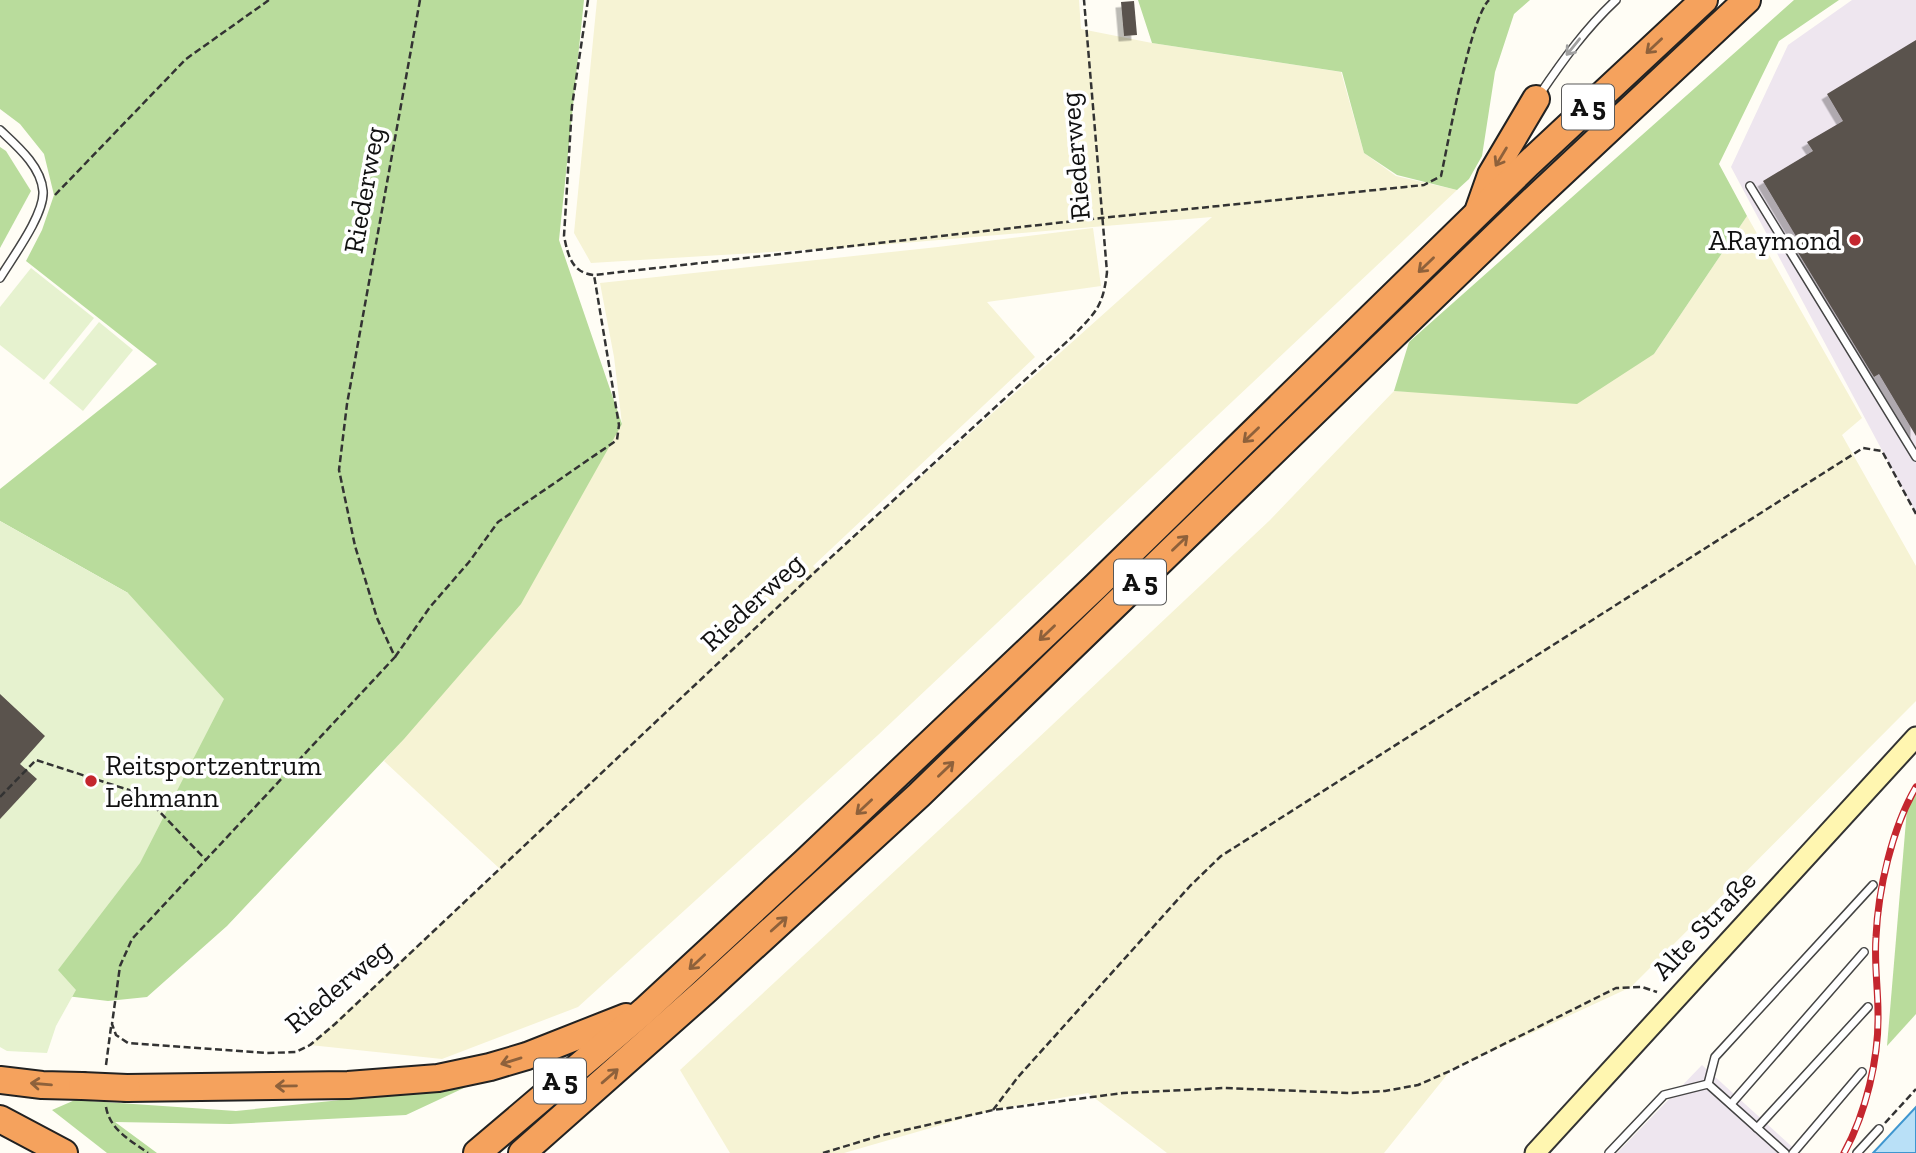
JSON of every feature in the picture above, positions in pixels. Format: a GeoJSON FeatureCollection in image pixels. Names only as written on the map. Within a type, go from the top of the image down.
{"type":"FeatureCollection","features":[{"type":"Feature","properties":{"kind":"highway","name":"A 5"},"geometry":{"type":"LineString","coordinates":[[477,1153],[644,1011],[943,732],[1528,164],[1704,0]]}},
{"type":"Feature","properties":{"kind":"highway","name":"A 5"},"geometry":{"type":"LineString","coordinates":[[522,1153],[643,1047],[919,795],[1529,204],[1747,0]]}},
{"type":"Feature","properties":{"kind":"highway"},"geometry":{"type":"LineString","coordinates":[[1475,218],[1491,174],[1536,99]]}},
{"type":"Feature","properties":{"kind":"highway"},"geometry":{"type":"LineString","coordinates":[[0,1080],[42,1085],[127,1088],[348,1086],[438,1078],[527,1056],[644,1011]]}},
{"type":"Feature","properties":{"kind":"highway"},"geometry":{"type":"LineString","coordinates":[[0,1119],[64,1153]]}},
{"type":"Feature","properties":{"kind":"street","name":"Alte Straße"},"geometry":{"type":"LineString","coordinates":[[1535,1153],[1916,737]]}},
{"type":"Feature","properties":{"kind":"lane"},"geometry":{"type":"LineString","coordinates":[[1536,99],[1596,19],[1616,0]]}},
{"type":"Feature","properties":{"kind":"lane"},"geometry":{"type":"LineString","coordinates":[[0,130],[26,156],[43,192],[38,212],[0,278]]}},
{"type":"Feature","properties":{"kind":"lane"},"geometry":{"type":"LineString","coordinates":[[1750,186],[1916,457]]}},
{"type":"Feature","properties":{"kind":"lane"},"geometry":{"type":"LineString","coordinates":[[1708,1084],[1715,1057],[1873,886]]}},
{"type":"Feature","properties":{"kind":"lane"},"geometry":{"type":"LineString","coordinates":[[1731,1104],[1864,952]]}},
{"type":"Feature","properties":{"kind":"lane"},"geometry":{"type":"LineString","coordinates":[[1757,1128],[1868,1007]]}},
{"type":"Feature","properties":{"kind":"lane"},"geometry":{"type":"LineString","coordinates":[[1793,1153],[1862,1072]]}},
{"type":"Feature","properties":{"kind":"lane"},"geometry":{"type":"LineString","coordinates":[[1708,1084],[1785,1153]]}},
{"type":"Feature","properties":{"kind":"lane"},"geometry":{"type":"LineString","coordinates":[[1609,1153],[1664,1095],[1708,1084]]}},
{"type":"Feature","properties":{"kind":"lane"},"geometry":{"type":"LineString","coordinates":[[1857,1153],[1879,1129]]}},
{"type":"Feature","properties":{"kind":"path"},"geometry":{"type":"LineString","coordinates":[[38,212],[186,59],[269,0]]}},
{"type":"Feature","properties":{"kind":"path","name":"Riederweg"},"geometry":{"type":"LineString","coordinates":[[420,0],[347,404],[339,470],[355,546],[377,618],[395,657],[132,939],[120,966],[112,1024],[116,1035],[128,1043],[267,1053],[296,1052],[335,1024],[823,564],[1098,310],[1105,291],[1107,272],[1084,0]]}},
{"type":"Feature","properties":{"kind":"path"},"geometry":{"type":"LineString","coordinates":[[589,0],[572,106],[564,236],[569,257],[575,267],[580,273],[594,275],[1424,185],[1441,176],[1474,30],[1484,4],[1489,0]]}},
{"type":"Feature","properties":{"kind":"path"},"geometry":{"type":"LineString","coordinates":[[395,657],[430,607],[469,562],[498,522],[617,440],[619,425],[594,275]]}},
{"type":"Feature","properties":{"kind":"path"},"geometry":{"type":"LineString","coordinates":[[993,1110],[1018,1077],[1190,886],[1221,856],[1863,448],[1882,451],[1916,514]]}},
{"type":"Feature","properties":{"kind":"path"},"geometry":{"type":"LineString","coordinates":[[0,797],[36,760],[132,791],[156,807],[206,860]]}},
{"type":"Feature","properties":{"kind":"path"},"geometry":{"type":"LineString","coordinates":[[823,1153],[879,1136],[993,1110],[1123,1093],[1212,1088],[1385,1091],[1418,1085],[1450,1071],[1616,988],[1651,989],[1672,1002]]}},
{"type":"Feature","properties":{"kind":"path"},"geometry":{"type":"LineString","coordinates":[[1879,1129],[1916,1089]]}},
{"type":"Feature","properties":{"kind":"shaded area"},"geometry":{"type":"Polygon","coordinates":[[[597,0],[1079,0],[1081,29],[1152,43],[1341,72],[1364,153],[1396,176],[1457,190],[878,735],[578,1007],[442,1059],[310,1045],[500,869],[384,761],[491,638],[622,424],[614,357],[600,283],[1093,228],[1101,286],[987,302],[1035,357],[813,566],[817,570],[1212,217],[868,246],[591,263],[574,233],[597,0]]]}},
{"type":"Feature","properties":{"kind":"shaded area"},"geometry":{"type":"Polygon","coordinates":[[[1852,0],[1916,0],[1916,514],[1731,167],[1788,45],[1852,0]]]}},
{"type":"Feature","properties":{"kind":"shaded area"},"geometry":{"type":"Polygon","coordinates":[[[1747,216],[1862,418],[1842,435],[1916,566],[1916,701],[1631,987],[1450,1071],[1384,1153],[1167,1153],[1088,1093],[993,1110],[844,1153],[730,1153],[680,1070],[1269,521],[1394,391],[1454,393],[1654,354],[1747,216]]]}},
{"type":"Feature","properties":{"kind":"shaded area"},"geometry":{"type":"Polygon","coordinates":[[[1702,1065],[1799,1153],[1617,1153],[1702,1065]]]}},
{"type":"Feature","properties":{"kind":"green space"},"geometry":{"type":"Polygon","coordinates":[[[0,0],[584,0],[559,240],[622,424],[521,604],[404,739],[227,926],[147,997],[108,1001],[41,993],[128,593],[0,521],[0,489],[157,364],[26,261],[42,230],[54,195],[44,154],[20,124],[0,109],[0,0]]]}},
{"type":"Feature","properties":{"kind":"green space"},"geometry":{"type":"Polygon","coordinates":[[[1138,0],[1530,0],[1514,14],[1495,72],[1482,156],[1469,179],[1457,190],[1397,175],[1364,153],[1342,72],[1152,43],[1138,0]]]}},
{"type":"Feature","properties":{"kind":"green space"},"geometry":{"type":"Polygon","coordinates":[[[1794,0],[1839,0],[1779,41],[1719,164],[1747,216],[1654,354],[1577,404],[1394,391],[1409,342],[1794,0]]]}},
{"type":"Feature","properties":{"kind":"green space"},"geometry":{"type":"Polygon","coordinates":[[[0,147],[6,151],[31,191],[0,248],[0,147]]]}},
{"type":"Feature","properties":{"kind":"green space"},"geometry":{"type":"Polygon","coordinates":[[[31,268],[94,318],[44,380],[0,345],[0,307],[31,268]]]}},
{"type":"Feature","properties":{"kind":"green space"},"geometry":{"type":"Polygon","coordinates":[[[99,322],[133,350],[83,411],[49,383],[99,322]]]}},
{"type":"Feature","properties":{"kind":"green space","name":"Reitsportzentrum Lehmann"},"geometry":{"type":"Polygon","coordinates":[[[0,521],[128,593],[224,699],[140,863],[58,970],[76,990],[56,1026],[47,1053],[7,1051],[0,1047],[0,521]]]}},
{"type":"Feature","properties":{"kind":"green space"},"geometry":{"type":"Polygon","coordinates":[[[1916,789],[1916,1014],[1887,1046],[1908,797],[1916,789]]]}},
{"type":"Feature","properties":{"kind":"green space"},"geometry":{"type":"Polygon","coordinates":[[[466,1087],[406,1115],[230,1124],[115,1122],[157,1153],[107,1153],[52,1110],[75,1100],[236,1111],[466,1087]]]}},
{"type":"Feature","properties":{"kind":"water"},"geometry":{"type":"Polygon","coordinates":[[[1916,1107],[1916,1153],[1873,1153],[1916,1107]]]}},
{"type":"Feature","properties":{"kind":"building"},"geometry":{"type":"Polygon","coordinates":[[[1134,1],[1137,35],[1124,36],[1121,2],[1134,1]]]}},
{"type":"Feature","properties":{"kind":"building","name":"ARaymond"},"geometry":{"type":"Polygon","coordinates":[[[1916,40],[1916,436],[1879,374],[1874,377],[1791,241],[1797,238],[1763,181],[1813,151],[1807,142],[1843,121],[1827,94],[1916,40]]]}},
{"type":"Feature","properties":{"kind":"building"},"geometry":{"type":"Polygon","coordinates":[[[0,694],[45,736],[20,764],[37,779],[0,819],[0,694]]]}},
{"type":"Feature","properties":{"kind":"railway"},"geometry":{"type":"LineString","coordinates":[[1844,1153],[1865,1103],[1876,1048],[1877,919],[1883,880],[1893,840],[1916,787]]}},
{"type":"Feature","properties":{"kind":"place","name":"ARaymond"},"geometry":{"type":"Point","coordinates":[1855,240]}},
{"type":"Feature","properties":{"kind":"place","name":"Reitsportzentrum Lehmann"},"geometry":{"type":"Point","coordinates":[91,781]}}]}
